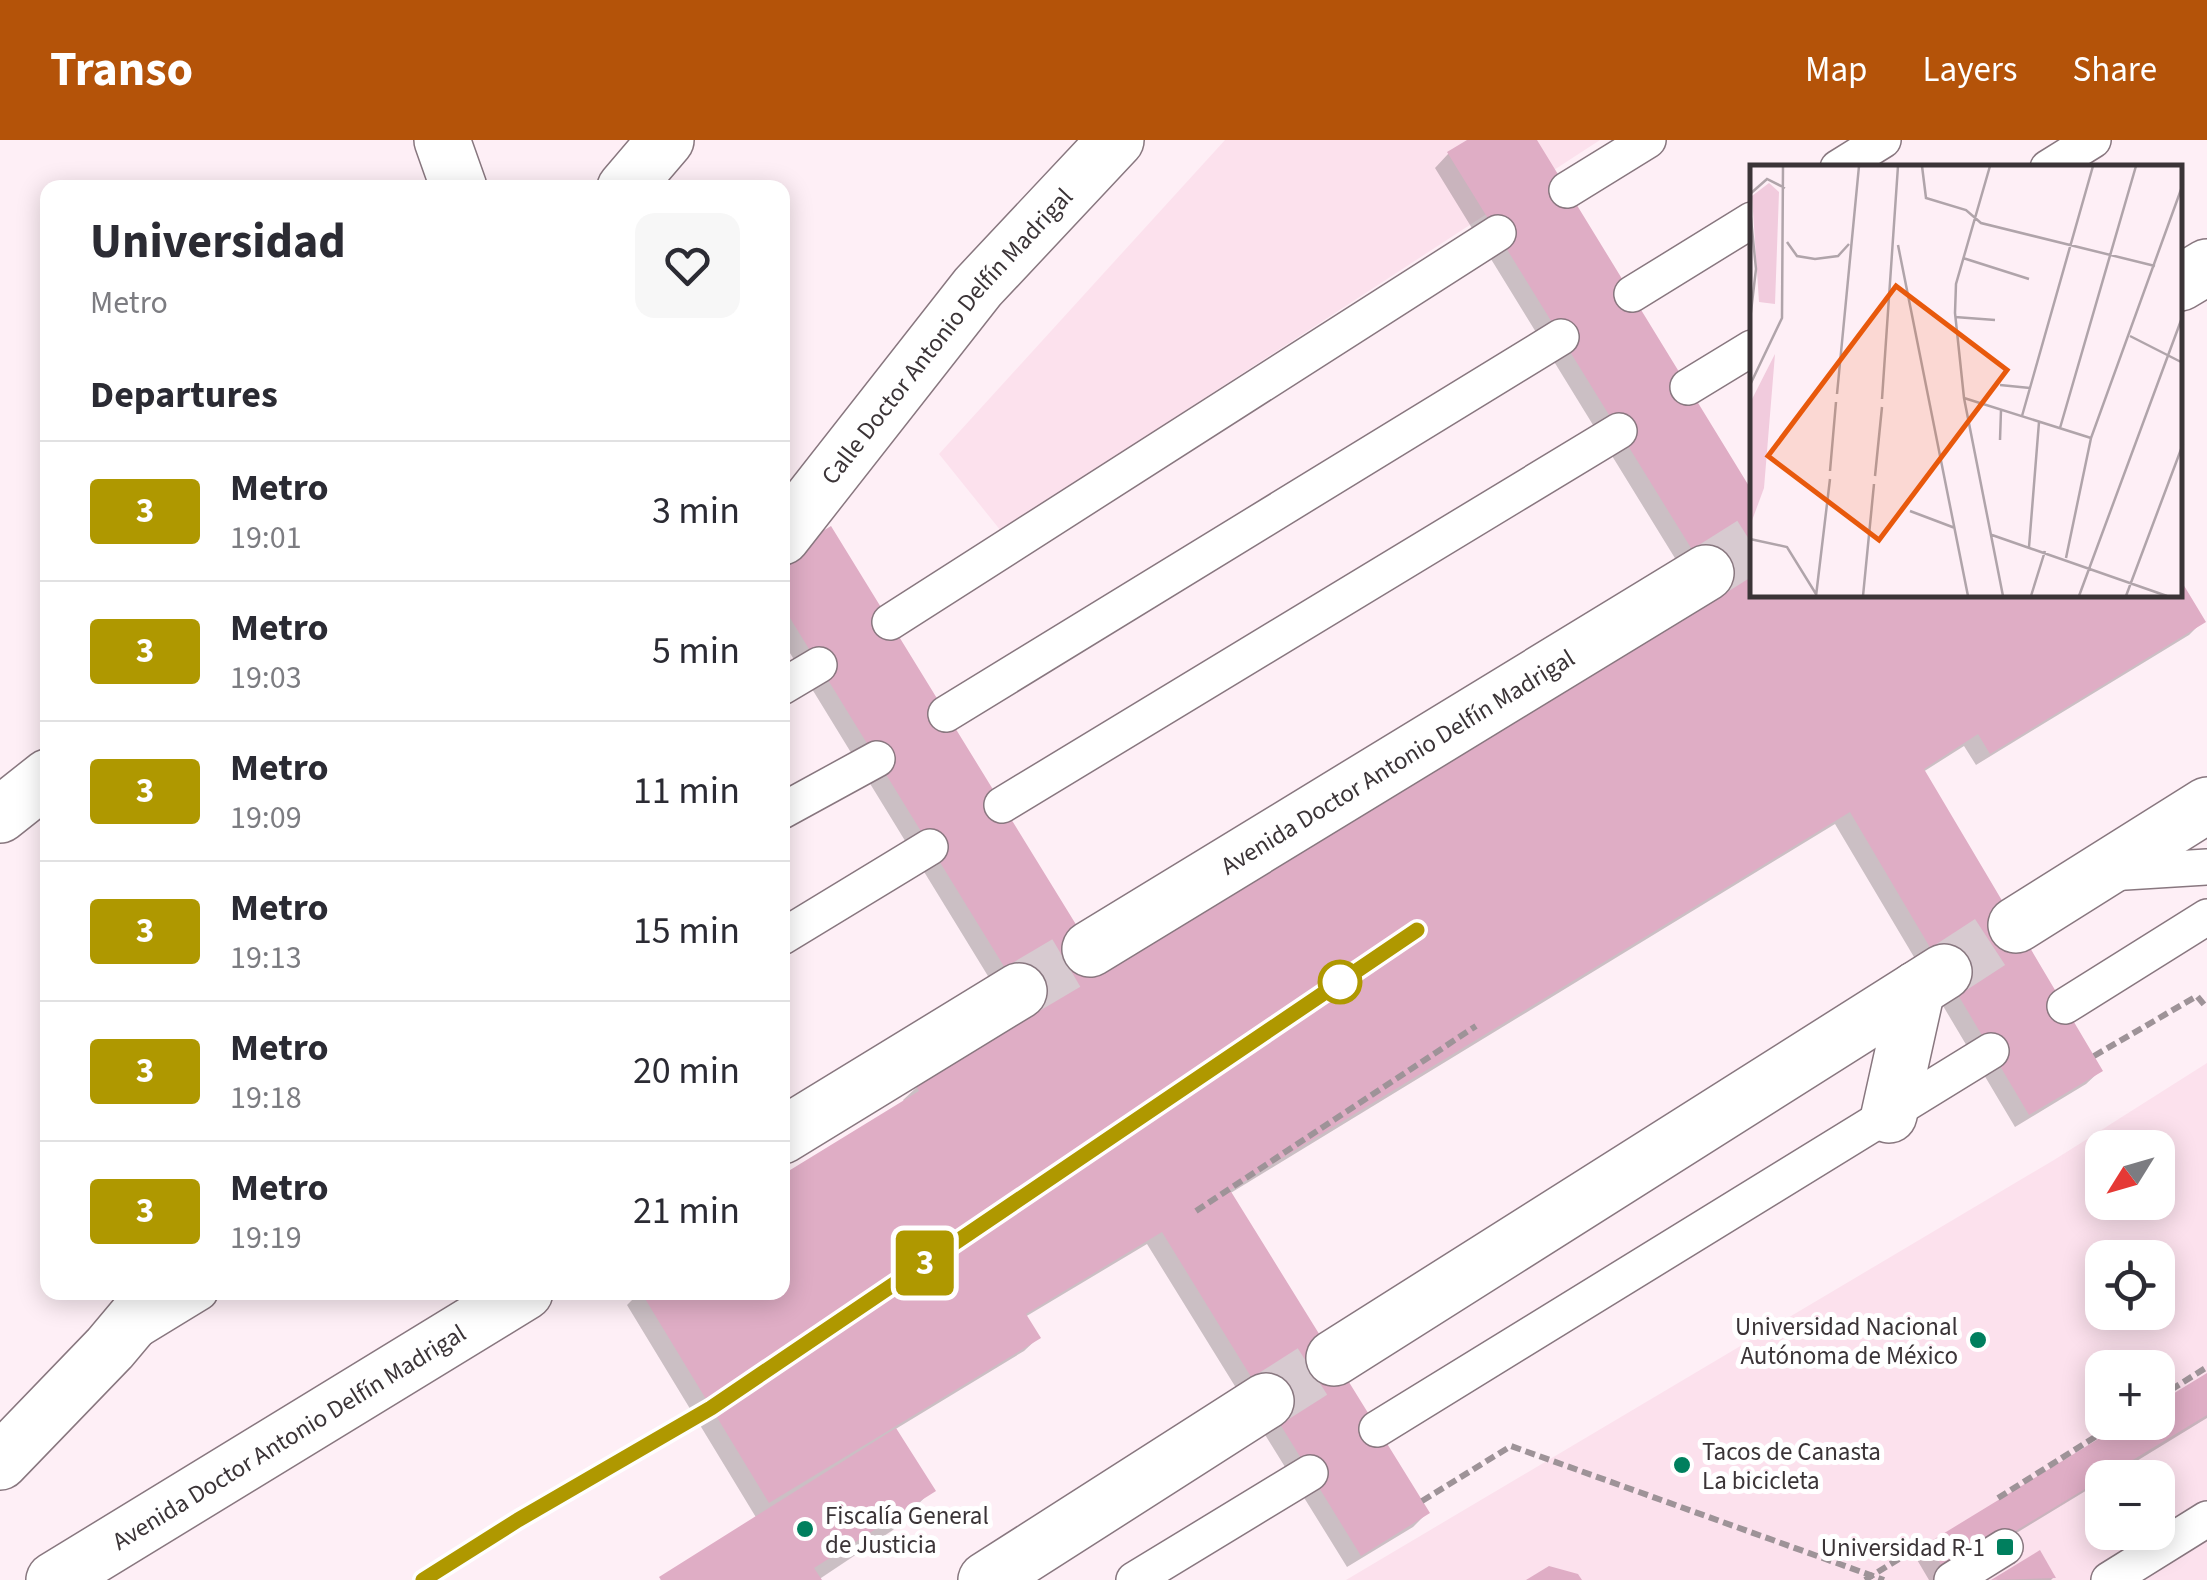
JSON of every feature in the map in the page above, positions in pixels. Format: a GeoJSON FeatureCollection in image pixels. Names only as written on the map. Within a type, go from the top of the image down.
{"type":"FeatureCollection","features":[{"type":"Feature","properties":{"kind":"main road"},"geometry":{"type":"LineString","coordinates":[[442,140],[456,180]]}},
{"type":"Feature","properties":{"kind":"main road"},"geometry":{"type":"LineString","coordinates":[[632,180],[666,140]]}},
{"type":"Feature","properties":{"kind":"main road","name":"Calle Doctor Antonio Delfín Madrigal"},"geometry":{"type":"LineString","coordinates":[[790,527],[978,288],[1116,140]]}},
{"type":"Feature","properties":{"kind":"main road"},"geometry":{"type":"LineString","coordinates":[[2182,283],[2207,267]]}},
{"type":"Feature","properties":{"kind":"main road","name":"Avenida Doctor Antonio Delfín Madrigal"},"geometry":{"type":"LineString","coordinates":[[1090,948],[1706,573]]}},
{"type":"Feature","properties":{"kind":"main road"},"geometry":{"type":"LineString","coordinates":[[0,815],[40,783]]}},
{"type":"Feature","properties":{"kind":"main road"},"geometry":{"type":"LineString","coordinates":[[2016,925],[2207,805]]}},
{"type":"Feature","properties":{"kind":"main road"},"geometry":{"type":"LineString","coordinates":[[1334,1358],[1930,980],[1888,1114]]}},
{"type":"Feature","properties":{"kind":"main road"},"geometry":{"type":"LineString","coordinates":[[790,1131],[1019,991]]}},
{"type":"Feature","properties":{"kind":"main road"},"geometry":{"type":"LineString","coordinates":[[0,1462],[110,1348],[150,1300]]}},
{"type":"Feature","properties":{"kind":"main road","name":"Avenida Doctor Antonio Delfín Madrigal"},"geometry":{"type":"LineString","coordinates":[[54,1580],[512,1300]]}},
{"type":"Feature","properties":{"kind":"main road"},"geometry":{"type":"LineString","coordinates":[[986,1580],[1266,1401]]}},
{"type":"Feature","properties":{"kind":"lane"},"geometry":{"type":"LineString","coordinates":[[1567,190],[1648,140]]}},
{"type":"Feature","properties":{"kind":"lane"},"geometry":{"type":"LineString","coordinates":[[1843,165],[1883,140]]}},
{"type":"Feature","properties":{"kind":"lane"},"geometry":{"type":"LineString","coordinates":[[2053,165],[2092,140]]}},
{"type":"Feature","properties":{"kind":"lane"},"geometry":{"type":"LineString","coordinates":[[1632,294],[1750,221]]}},
{"type":"Feature","properties":{"kind":"lane"},"geometry":{"type":"LineString","coordinates":[[890,622],[1498,233]]}},
{"type":"Feature","properties":{"kind":"lane"},"geometry":{"type":"LineString","coordinates":[[946,714],[1561,337]]}},
{"type":"Feature","properties":{"kind":"lane"},"geometry":{"type":"LineString","coordinates":[[1688,387],[1750,349]]}},
{"type":"Feature","properties":{"kind":"lane"},"geometry":{"type":"LineString","coordinates":[[1002,805],[1619,431]]}},
{"type":"Feature","properties":{"kind":"lane"},"geometry":{"type":"LineString","coordinates":[[790,682],[820,665]]}},
{"type":"Feature","properties":{"kind":"lane"},"geometry":{"type":"LineString","coordinates":[[790,807],[877,758]]}},
{"type":"Feature","properties":{"kind":"lane"},"geometry":{"type":"LineString","coordinates":[[790,932],[930,847]]}},
{"type":"Feature","properties":{"kind":"lane"},"geometry":{"type":"LineString","coordinates":[[2098,874],[2207,867]]}},
{"type":"Feature","properties":{"kind":"lane"},"geometry":{"type":"LineString","coordinates":[[2065,1006],[2207,916]]}},
{"type":"Feature","properties":{"kind":"lane"},"geometry":{"type":"LineString","coordinates":[[1378,1429],[1991,1052]]}},
{"type":"Feature","properties":{"kind":"lane"},"geometry":{"type":"LineString","coordinates":[[110,1348],[187,1300]]}},
{"type":"Feature","properties":{"kind":"lane"},"geometry":{"type":"LineString","coordinates":[[1134,1580],[1310,1473]]}},
{"type":"Feature","properties":{"kind":"lane"},"geometry":{"type":"LineString","coordinates":[[2108,1580],[2207,1519]]}},
{"type":"Feature","properties":{"kind":"lane"},"geometry":{"type":"LineString","coordinates":[[1952,1580],[2006,1547]]}},
{"type":"Feature","properties":{"kind":"path"},"geometry":{"type":"LineString","coordinates":[[2094,1056],[2196,996],[2207,1008]]}},
{"type":"Feature","properties":{"kind":"path"},"geometry":{"type":"LineString","coordinates":[[1196,1211],[1476,1026]]}},
{"type":"Feature","properties":{"kind":"path"},"geometry":{"type":"LineString","coordinates":[[2175,1387],[2207,1367]]}},
{"type":"Feature","properties":{"kind":"path"},"geometry":{"type":"LineString","coordinates":[[1422,1502],[1511,1446],[1884,1580]]}},
{"type":"Feature","properties":{"kind":"shaded area"},"geometry":{"type":"Polygon","coordinates":[[[1225,140],[1600,140],[1001,531],[939,454],[1225,140]]]}},
{"type":"Feature","properties":{"kind":"shaded area","name":"Universidad Nacional Autónoma de México"},"geometry":{"type":"Polygon","coordinates":[[[2207,1063],[2207,1580],[1346,1580],[2085,1140],[2085,1220],[2175,1220],[2175,1130],[2101,1130],[2207,1063]]]}},
{"type":"Feature","properties":{"kind":"building"},"geometry":{"type":"Polygon","coordinates":[[[1467,140],[1537,140],[1750,488],[1750,598],[2182,598],[2182,582],[2206,622],[1990,754],[1978,734],[1924,769],[2103,1071],[2029,1115],[1850,812],[1230,1190],[1430,1513],[1361,1556],[1162,1232],[1026,1314],[1041,1338],[769,1503],[646,1300],[790,1300],[790,1170],[919,1091],[916,1085],[1019,991],[790,618],[790,551],[831,526],[1104,970],[1720,595],[1447,152],[1467,140]]]}},
{"type":"Feature","properties":{"kind":"building"},"geometry":{"type":"Polygon","coordinates":[[[2207,1373],[2207,1415],[2175,1434],[2175,1393],[2207,1373]]]}},
{"type":"Feature","properties":{"kind":"building","name":"Fiscalía General de Justicia"},"geometry":{"type":"Polygon","coordinates":[[[896,1428],[936,1491],[814,1568],[822,1580],[659,1577],[896,1428]]]}},
{"type":"Feature","properties":{"kind":"building"},"geometry":{"type":"Polygon","coordinates":[[[2097,1440],[2166,1440],[2133,1460],[2085,1460],[2085,1489],[1946,1573],[1928,1543],[2097,1440]]]}},
{"type":"Feature","properties":{"kind":"building"},"geometry":{"type":"Polygon","coordinates":[[[2040,1550],[2056,1578],[1991,1580],[2040,1550]]]}},
{"type":"Feature","properties":{"kind":"building"},"geometry":{"type":"Polygon","coordinates":[[[1549,1566],[1578,1574],[1582,1580],[1526,1580],[1549,1566]]]}},
{"type":"Feature","properties":{"kind":"tunnel"},"geometry":{"type":"LineString","coordinates":[[1706,573],[1750,545]]}},
{"type":"Feature","properties":{"kind":"tunnel"},"geometry":{"type":"LineString","coordinates":[[1944,972],[2016,925]]}},
{"type":"Feature","properties":{"kind":"tunnel"},"geometry":{"type":"LineString","coordinates":[[1019,991],[1090,949]]}},
{"type":"Feature","properties":{"kind":"tunnel"},"geometry":{"type":"LineString","coordinates":[[1266,1401],[1334,1358]]}},
{"type":"Feature","properties":{"kind":"railway"},"geometry":{"type":"LineString","coordinates":[[423,1580],[518,1520],[711,1409]]}},
{"type":"Feature","properties":{"kind":"metro line","name":"3"},"geometry":{"type":"LineString","coordinates":[[423,1580],[711,1408],[1417,930]]}},
{"type":"Feature","properties":{"kind":"place","name":"Universidad Nacional Autónoma de México"},"geometry":{"type":"Point","coordinates":[1978,1340]}},
{"type":"Feature","properties":{"kind":"place","name":"Tacos de Canasta La bicicleta"},"geometry":{"type":"Point","coordinates":[1682,1465]}},
{"type":"Feature","properties":{"kind":"place","name":"Fiscalía General de Justicia"},"geometry":{"type":"Point","coordinates":[805,1529]}},
{"type":"Feature","properties":{"kind":"place","name":"Universidad R-1"},"geometry":{"type":"Point","coordinates":[2005,1547]}}]}
